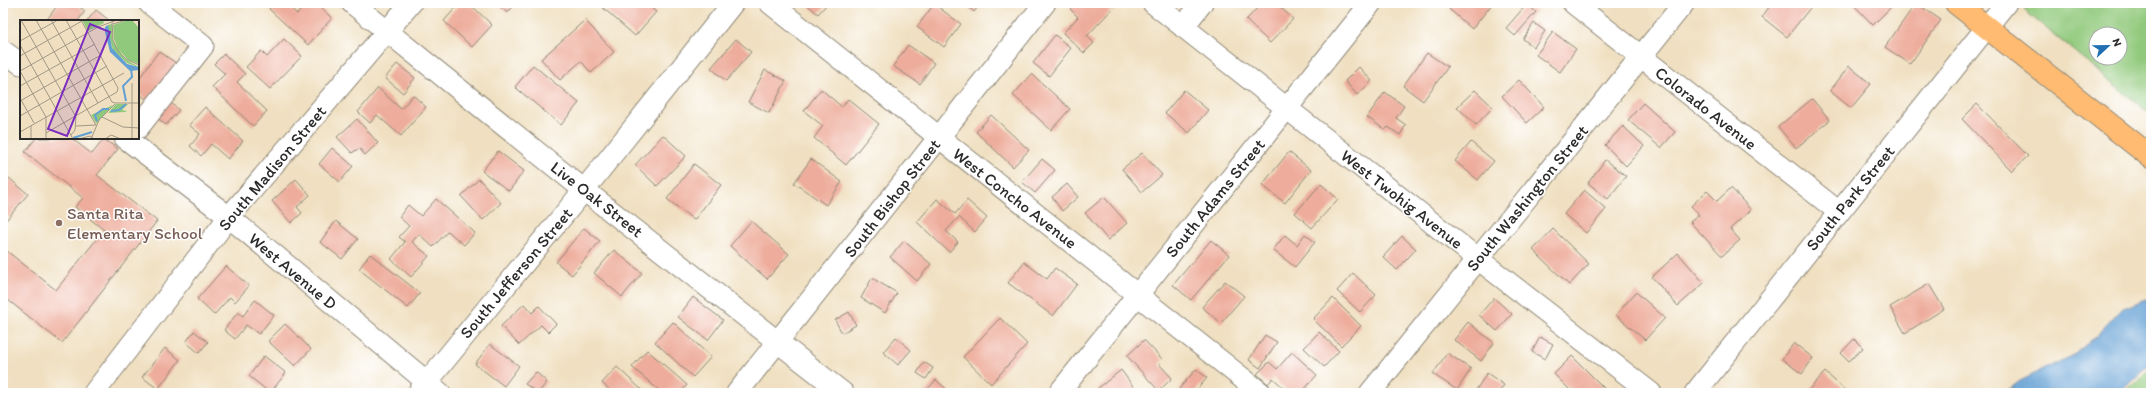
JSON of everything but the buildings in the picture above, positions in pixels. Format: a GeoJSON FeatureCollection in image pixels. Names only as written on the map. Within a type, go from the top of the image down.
{"type":"FeatureCollection","features":[{"type":"Feature","properties":{"kind":"main road"},"geometry":{"type":"LineString","coordinates":[[1956,3],[2151,157]]}},
{"type":"Feature","properties":{"kind":"street"},"geometry":{"type":"LineString","coordinates":[[139,125],[203,46],[149,3]]}},
{"type":"Feature","properties":{"kind":"street","name":"Live Oak Street"},"geometry":{"type":"LineString","coordinates":[[352,3],[389,31],[584,190],[779,341],[843,393]]}},
{"type":"Feature","properties":{"kind":"street","name":"South Madison Street"},"geometry":{"type":"LineString","coordinates":[[94,393],[229,217],[389,31],[411,3]]}},
{"type":"Feature","properties":{"kind":"street","name":"South Jefferson Street"},"geometry":{"type":"LineString","coordinates":[[428,389],[733,3]]}},
{"type":"Feature","properties":{"kind":"street","name":"West Concho Avenue"},"geometry":{"type":"LineString","coordinates":[[770,3],[1261,393]]}},
{"type":"Feature","properties":{"kind":"street","name":"South Bishop Street"},"geometry":{"type":"LineString","coordinates":[[737,393],[940,138],[1045,3]]}},
{"type":"Feature","properties":{"kind":"street","name":"West Twohig Avenue"},"geometry":{"type":"LineString","coordinates":[[1153,3],[1651,393]]}},
{"type":"Feature","properties":{"kind":"street"},"geometry":{"type":"LineString","coordinates":[[1183,27],[1202,3]]}},
{"type":"Feature","properties":{"kind":"street","name":"South Adams Street"},"geometry":{"type":"LineString","coordinates":[[1059,393],[1371,3]]}},
{"type":"Feature","properties":{"kind":"street","name":"Colorado Avenue"},"geometry":{"type":"LineString","coordinates":[[1573,3],[1839,212]]}},
{"type":"Feature","properties":{"kind":"street","name":"South Washington Street"},"geometry":{"type":"LineString","coordinates":[[1370,393],[1684,3]]}},
{"type":"Feature","properties":{"kind":"street","name":"South Park Street"},"geometry":{"type":"LineString","coordinates":[[1695,393],[2006,3]]}},
{"type":"Feature","properties":{"kind":"street"},"geometry":{"type":"LineString","coordinates":[[3,51],[20,63]]}},
{"type":"Feature","properties":{"kind":"street","name":"West Avenue D"},"geometry":{"type":"LineString","coordinates":[[134,139],[229,217],[428,389]]}},
{"type":"Feature","properties":{"kind":"green space"},"geometry":{"type":"Polygon","coordinates":[[[2030,3],[2151,3],[2151,115],[2092,66],[2128,66],[2128,26],[2088,26],[2088,63],[2024,10],[2030,3]]]}},
{"type":"Feature","properties":{"kind":"green space"},"geometry":{"type":"Polygon","coordinates":[[[2151,369],[2151,393],[2123,393],[2151,369]]]}},
{"type":"Feature","properties":{"kind":"water"},"geometry":{"type":"Polygon","coordinates":[[[2151,297],[2151,363],[2119,393],[2004,393],[2020,381],[2075,354],[2096,336],[2121,309],[2151,297]]]}},
{"type":"Feature","properties":{"kind":"place","name":"Santa Rita Elementary School"},"geometry":{"type":"Point","coordinates":[59,223]}}]}
